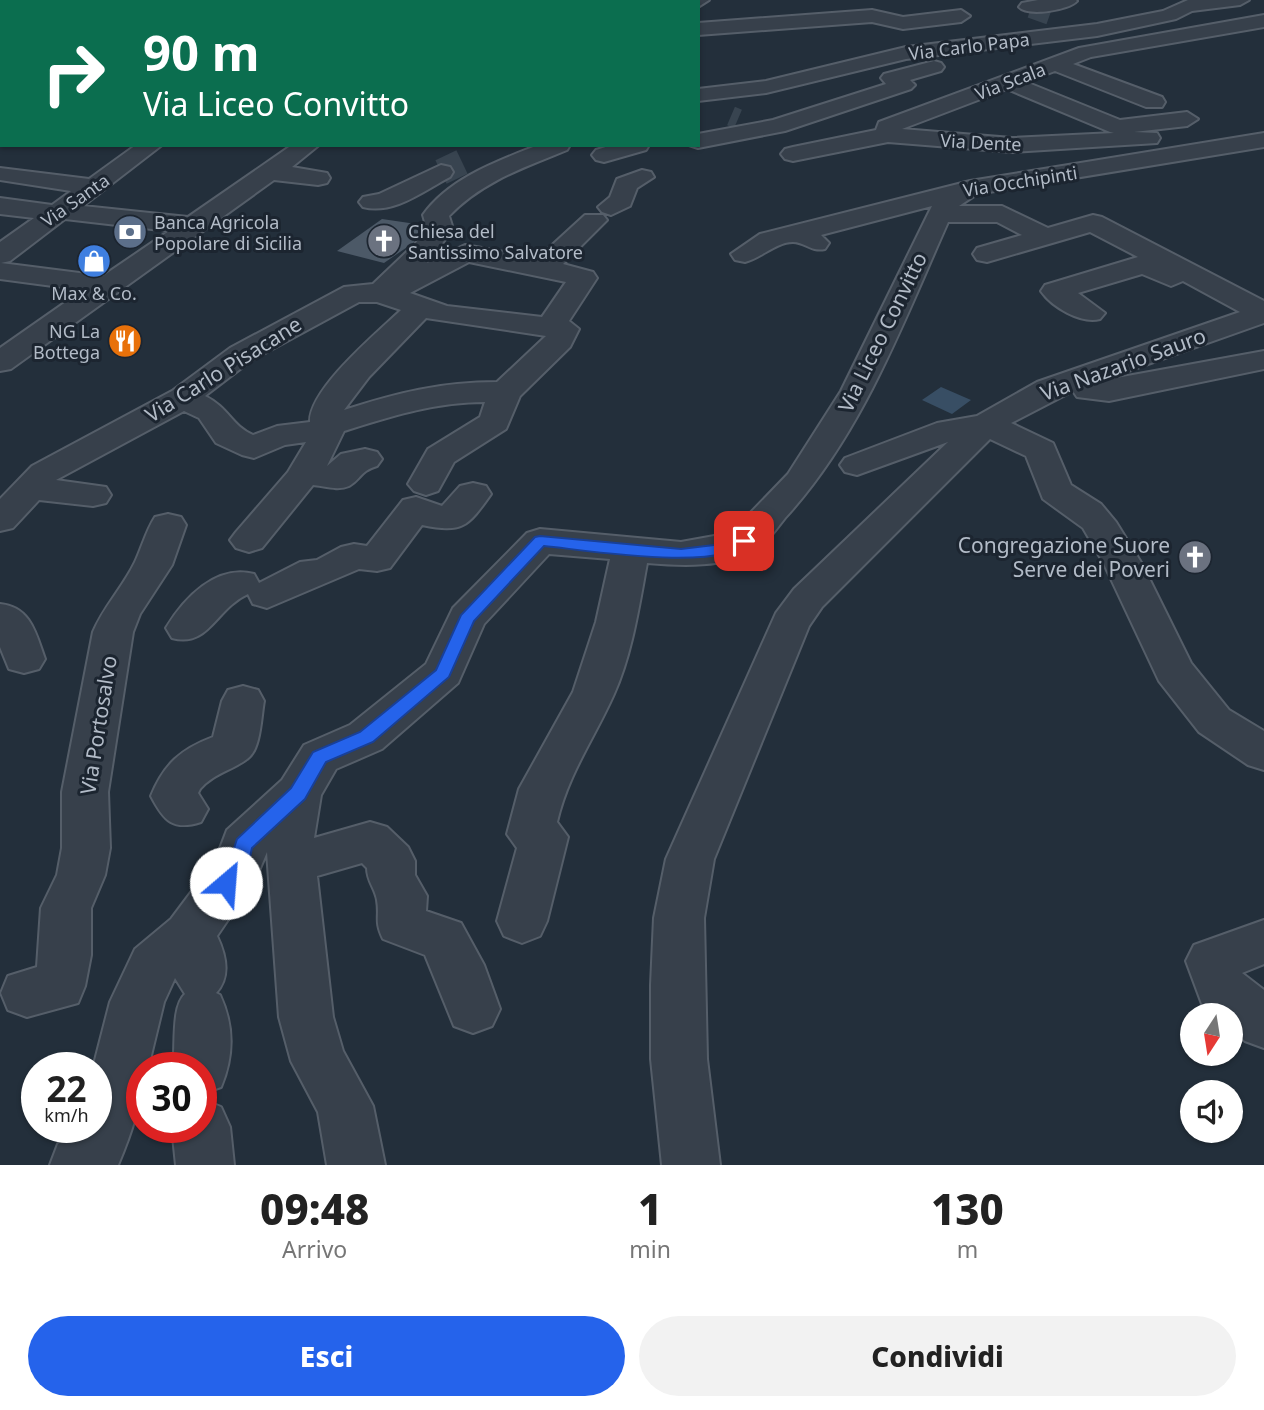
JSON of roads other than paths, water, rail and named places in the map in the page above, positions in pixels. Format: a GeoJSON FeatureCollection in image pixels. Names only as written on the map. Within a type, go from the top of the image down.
{"type":"FeatureCollection","features":[{"type":"Feature","properties":{"kind":"street"},"geometry":{"type":"LineString","coordinates":[[833,0],[858,18]]}},
{"type":"Feature","properties":{"kind":"street"},"geometry":{"type":"LineString","coordinates":[[947,0],[956,8],[948,10],[989,31],[1044,26],[1149,8]]}},
{"type":"Feature","properties":{"kind":"street","name":"Via Carlo Papa"},"geometry":{"type":"LineString","coordinates":[[713,89],[904,45],[1097,30],[1169,15],[1188,6],[1240,0]]}},
{"type":"Feature","properties":{"kind":"street"},"geometry":{"type":"LineString","coordinates":[[1024,5],[1068,1]]}},
{"type":"Feature","properties":{"kind":"street"},"geometry":{"type":"LineString","coordinates":[[700,29],[872,16],[904,23],[961,16]]}},
{"type":"Feature","properties":{"kind":"street","name":"Via Scala"},"geometry":{"type":"LineString","coordinates":[[793,155],[893,129],[1097,47],[1240,27],[1264,21]]}},
{"type":"Feature","properties":{"kind":"street"},"geometry":{"type":"LineString","coordinates":[[700,141],[777,126],[904,85],[891,78],[934,67],[904,45]]}},
{"type":"Feature","properties":{"kind":"street"},"geometry":{"type":"LineString","coordinates":[[1097,47],[1148,59]]}},
{"type":"Feature","properties":{"kind":"street"},"geometry":{"type":"LineString","coordinates":[[999,59],[1065,84]]}},
{"type":"Feature","properties":{"kind":"street"},"geometry":{"type":"LineString","coordinates":[[1055,64],[1112,86],[1152,95]]}},
{"type":"Feature","properties":{"kind":"street"},"geometry":{"type":"LineString","coordinates":[[1008,82],[1118,127],[1264,128]]}},
{"type":"Feature","properties":{"kind":"street"},"geometry":{"type":"LineString","coordinates":[[1090,91],[1112,86]]}},
{"type":"Feature","properties":{"kind":"street"},"geometry":{"type":"LineString","coordinates":[[713,89],[734,112],[727,113],[735,118],[762,120],[777,126]]}},
{"type":"Feature","properties":{"kind":"street","name":"Via Dente"},"geometry":{"type":"LineString","coordinates":[[893,129],[1012,145],[1186,127]]}},
{"type":"Feature","properties":{"kind":"street","name":"Via Occhipinti"},"geometry":{"type":"LineString","coordinates":[[745,254],[769,240],[808,238],[970,188],[1264,140]]}},
{"type":"Feature","properties":{"kind":"street","name":"Via Santa"},"geometry":{"type":"LineString","coordinates":[[2,255],[147,147]]}},
{"type":"Feature","properties":{"kind":"street"},"geometry":{"type":"LineString","coordinates":[[0,362],[112,286],[305,147]]}},
{"type":"Feature","properties":{"kind":"street"},"geometry":{"type":"LineString","coordinates":[[186,628],[202,606],[222,589],[254,589],[313,571],[321,573],[354,556],[376,559],[419,501],[440,456],[500,407],[559,341],[564,328],[443,314],[380,293],[425,250],[446,223],[436,215],[452,196],[493,173],[554,147]]}},
{"type":"Feature","properties":{"kind":"street"},"geometry":{"type":"LineString","coordinates":[[604,155],[631,147]]}},
{"type":"Feature","properties":{"kind":"street"},"geometry":{"type":"LineString","coordinates":[[270,172],[318,178]]}},
{"type":"Feature","properties":{"kind":"street"},"geometry":{"type":"LineString","coordinates":[[372,202],[384,202],[441,172]]}},
{"type":"Feature","properties":{"kind":"street"},"geometry":{"type":"LineString","coordinates":[[4,174],[93,187]]}},
{"type":"Feature","properties":{"kind":"street"},"geometry":{"type":"LineString","coordinates":[[544,267],[621,201],[626,184],[642,177]]}},
{"type":"Feature","properties":{"kind":"street","name":"Via Liceo Convitto"},"geometry":{"type":"LineString","coordinates":[[79,1165],[93,1155],[108,1116],[137,1002],[153,965],[197,974],[244,844],[298,793],[320,757],[366,737],[443,673],[467,618],[540,541],[681,554],[715,550],[744,541],[801,480],[857,391],[939,214],[946,204],[970,188]]}},
{"type":"Feature","properties":{"kind":"street"},"geometry":{"type":"LineString","coordinates":[[0,206],[195,226]]}},
{"type":"Feature","properties":{"kind":"street"},"geometry":{"type":"LineString","coordinates":[[939,214],[1002,214],[1045,237]]}},
{"type":"Feature","properties":{"kind":"street"},"geometry":{"type":"LineString","coordinates":[[987,254],[1093,223],[1264,313]]}},
{"type":"Feature","properties":{"kind":"street","name":"Via Carlo Pisacane"},"geometry":{"type":"LineString","coordinates":[[0,520],[44,473],[89,446],[183,398],[241,354],[288,326],[354,293],[380,293],[411,284],[451,258],[473,253],[522,265],[544,267]]}},
{"type":"Feature","properties":{"kind":"street"},"geometry":{"type":"LineString","coordinates":[[2,255],[112,286]]}},
{"type":"Feature","properties":{"kind":"street"},"geometry":{"type":"LineString","coordinates":[[1090,313],[1055,291],[1145,264],[1172,279],[1208,284]]}},
{"type":"Feature","properties":{"kind":"street"},"geometry":{"type":"LineString","coordinates":[[544,267],[583,278],[550,327]]}},
{"type":"Feature","properties":{"kind":"street"},"geometry":{"type":"LineString","coordinates":[[249,540],[320,452],[329,427],[326,412],[341,389],[376,348],[419,308]]}},
{"type":"Feature","properties":{"kind":"street","name":"Via Nazario Sauro"},"geometry":{"type":"LineString","coordinates":[[986,424],[1048,389],[1264,313]]}},
{"type":"Feature","properties":{"kind":"street"},"geometry":{"type":"LineString","coordinates":[[0,327],[42,334]]}},
{"type":"Feature","properties":{"kind":"street"},"geometry":{"type":"LineString","coordinates":[[1048,389],[1110,391],[1264,360]]}},
{"type":"Feature","properties":{"kind":"street"},"geometry":{"type":"LineString","coordinates":[[183,398],[210,411],[228,436],[254,448],[276,436],[329,427],[404,401],[451,392],[500,407]]}},
{"type":"Feature","properties":{"kind":"street"},"geometry":{"type":"LineString","coordinates":[[691,1165],[679,1059],[677,985],[679,918],[690,859],[790,623],[808,598],[986,424]]}},
{"type":"Feature","properties":{"kind":"street"},"geometry":{"type":"LineString","coordinates":[[857,465],[949,430],[986,424],[1041,450],[1055,491],[1088,512],[1098,523],[1123,564],[1174,671],[1214,721],[1264,753]]}},
{"type":"Feature","properties":{"kind":"street"},"geometry":{"type":"LineString","coordinates":[[303,473],[338,478],[353,461],[365,459]]}},
{"type":"Feature","properties":{"kind":"street"},"geometry":{"type":"LineString","coordinates":[[29,488],[93,495]]}},
{"type":"Feature","properties":{"kind":"street"},"geometry":{"type":"LineString","coordinates":[[419,501],[450,519],[473,494]]}},
{"type":"Feature","properties":{"kind":"street","name":"Via Portosalvo"},"geometry":{"type":"LineString","coordinates":[[27,993],[59,986],[65,955],[66,908],[81,875],[86,848],[85,792],[113,632],[121,613],[153,565],[168,525]]}},
{"type":"Feature","properties":{"kind":"street"},"geometry":{"type":"LineString","coordinates":[[522,921],[544,837],[531,834],[542,789],[594,692],[616,622],[630,551]]}},
{"type":"Feature","properties":{"kind":"street"},"geometry":{"type":"LineString","coordinates":[[2,617],[14,627],[24,660]]}},
{"type":"Feature","properties":{"kind":"street"},"geometry":{"type":"LineString","coordinates":[[185,809],[174,796],[179,782],[196,761],[233,747],[243,701]]}},
{"type":"Feature","properties":{"kind":"street"},"geometry":{"type":"LineString","coordinates":[[298,793],[290,834],[291,864],[306,1017],[319,1062],[345,1106],[356,1165]]}},
{"type":"Feature","properties":{"kind":"street"},"geometry":{"type":"LineString","coordinates":[[291,864],[370,841],[391,861],[391,879],[402,896],[401,924],[443,939],[458,965],[473,1009]]}},
{"type":"Feature","properties":{"kind":"street"},"geometry":{"type":"LineString","coordinates":[[1264,942],[1212,961],[1221,987],[1264,1023]]}},
{"type":"Feature","properties":{"kind":"street"},"geometry":{"type":"LineString","coordinates":[[197,974],[200,1052]]}},
{"type":"Feature","properties":{"kind":"street"},"geometry":{"type":"LineString","coordinates":[[203,1143],[205,1165]]}},
{"type":"Feature","properties":{"kind":"water"},"geometry":{"type":"Polygon","coordinates":[[[941,387],[971,400],[952,414],[922,400],[941,387]]]}},
{"type":"Feature","properties":{"kind":"tunnel"},"geometry":{"type":"LineString","coordinates":[[1031,8],[1059,18]]}},
{"type":"Feature","properties":{"kind":"tunnel"},"geometry":{"type":"LineString","coordinates":[[731,116],[738,119]]}},
{"type":"Feature","properties":{"kind":"tunnel"},"geometry":{"type":"LineString","coordinates":[[441,172],[462,162]]}},
{"type":"Feature","properties":{"kind":"place","name":"Banca Agricola Popolare di Sicilia"},"geometry":{"type":"Point","coordinates":[130,232]}},
{"type":"Feature","properties":{"kind":"place","name":"Chiesa del Santissimo Salvatore"},"geometry":{"type":"Point","coordinates":[384,241]}},
{"type":"Feature","properties":{"kind":"place","name":"Max & Co."},"geometry":{"type":"Point","coordinates":[94,261]}},
{"type":"Feature","properties":{"kind":"place","name":"NG La Bottega"},"geometry":{"type":"Point","coordinates":[125,341]}},
{"type":"Feature","properties":{"kind":"place","name":"Congregazione Suore Serve dei Poveri"},"geometry":{"type":"Point","coordinates":[1195,557]}}]}
